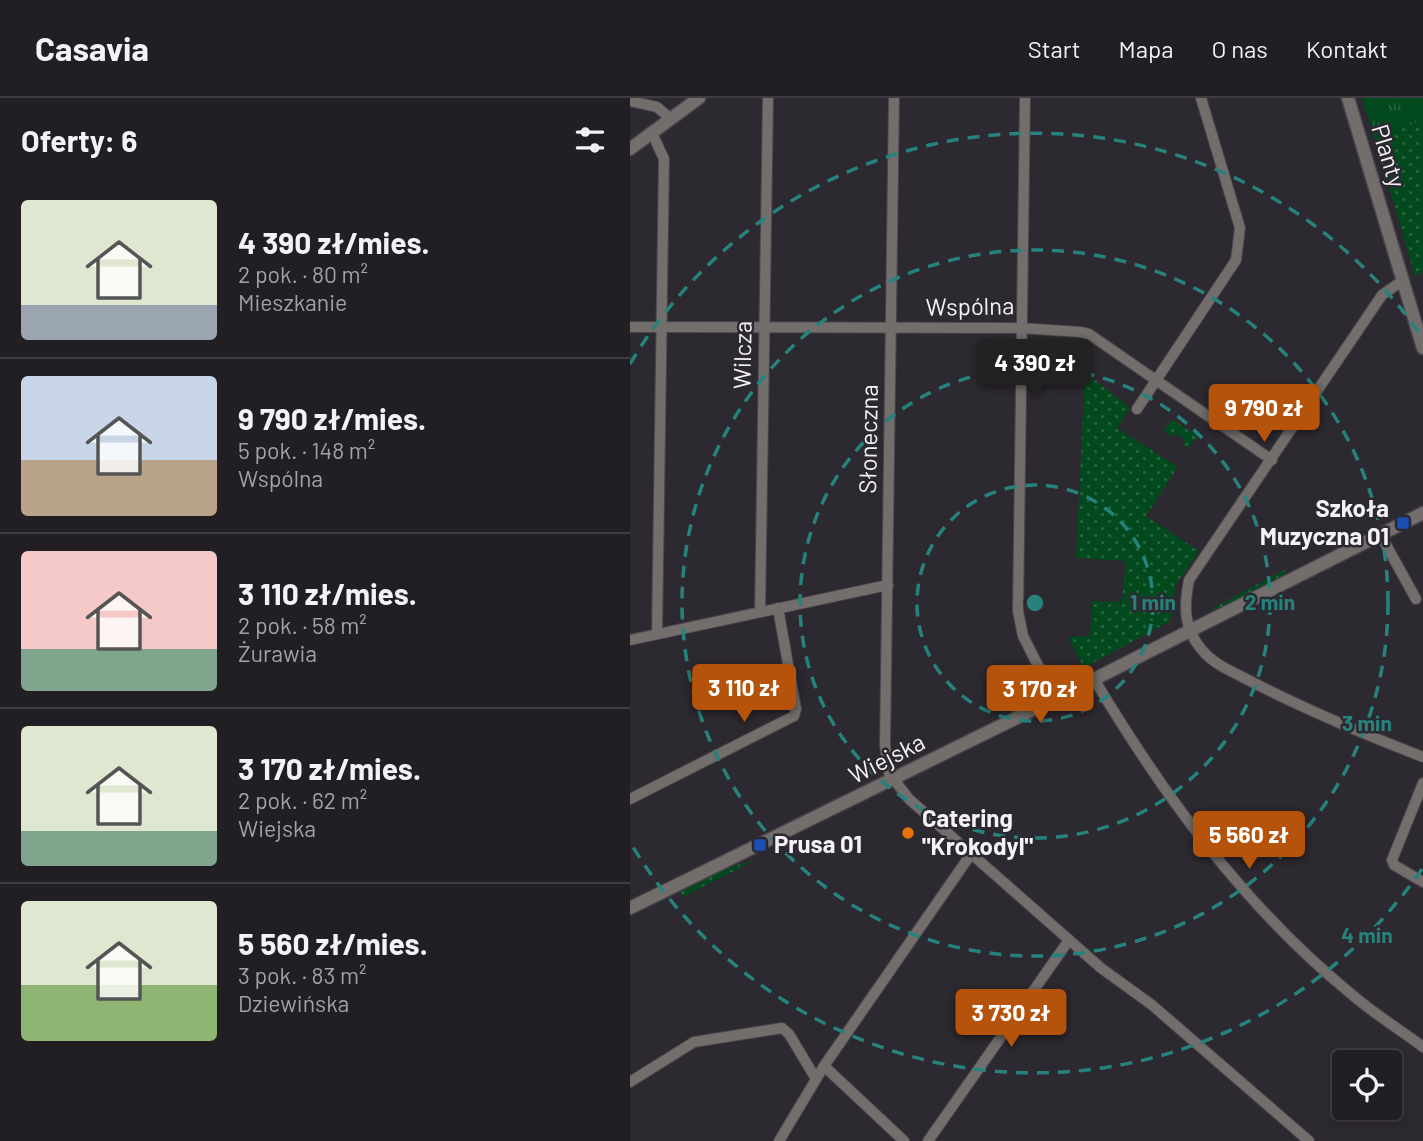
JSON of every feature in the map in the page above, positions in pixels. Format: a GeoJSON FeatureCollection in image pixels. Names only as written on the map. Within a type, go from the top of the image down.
{"type":"FeatureCollection","features":[{"type":"Feature","properties":{"kind":"street"},"geometry":{"type":"LineString","coordinates":[[630,149],[699,98]]}},
{"type":"Feature","properties":{"kind":"street","name":"Wilcza"},"geometry":{"type":"LineString","coordinates":[[760,612],[768,98]]}},
{"type":"Feature","properties":{"kind":"street","name":"Słoneczna"},"geometry":{"type":"LineString","coordinates":[[892,780],[885,746],[894,98]]}},
{"type":"Feature","properties":{"kind":"street"},"geometry":{"type":"LineString","coordinates":[[1025,98],[1020,328],[1019,624],[1055,699]]}},
{"type":"Feature","properties":{"kind":"street"},"geometry":{"type":"LineString","coordinates":[[1137,409],[1236,260],[1240,228],[1201,98]]}},
{"type":"Feature","properties":{"kind":"street","name":"Planty"},"geometry":{"type":"LineString","coordinates":[[1348,98],[1423,348]]}},
{"type":"Feature","properties":{"kind":"street"},"geometry":{"type":"LineString","coordinates":[[630,101],[657,107],[671,119]]}},
{"type":"Feature","properties":{"kind":"street"},"geometry":{"type":"LineString","coordinates":[[652,133],[663,151],[664,159],[657,634]]}},
{"type":"Feature","properties":{"kind":"street"},"geometry":{"type":"LineString","coordinates":[[1402,281],[1382,295],[1189,580],[1184,605],[1190,632],[1200,648],[1218,664],[1324,719],[1423,757]]}},
{"type":"Feature","properties":{"kind":"street","name":"Wspólna"},"geometry":{"type":"LineString","coordinates":[[630,327],[1068,329],[1089,334],[1272,460]]}},
{"type":"Feature","properties":{"kind":"street","name":"Wiejska"},"geometry":{"type":"LineString","coordinates":[[630,908],[1190,632],[1423,513]]}},
{"type":"Feature","properties":{"kind":"street"},"geometry":{"type":"LineString","coordinates":[[1380,534],[1416,599]]}},
{"type":"Feature","properties":{"kind":"street"},"geometry":{"type":"LineString","coordinates":[[630,640],[888,585]]}},
{"type":"Feature","properties":{"kind":"street"},"geometry":{"type":"LineString","coordinates":[[630,799],[794,716],[796,709],[778,608]]}},
{"type":"Feature","properties":{"kind":"street"},"geometry":{"type":"LineString","coordinates":[[1094,679],[1174,805],[1269,917],[1349,993],[1423,1047]]}},
{"type":"Feature","properties":{"kind":"street"},"geometry":{"type":"LineString","coordinates":[[892,780],[909,799],[1069,940],[1172,1022],[1309,1141]]}},
{"type":"Feature","properties":{"kind":"street"},"geometry":{"type":"LineString","coordinates":[[1423,783],[1392,860],[1394,865],[1423,882]]}},
{"type":"Feature","properties":{"kind":"street"},"geometry":{"type":"LineString","coordinates":[[779,1141],[824,1066],[971,854]]}},
{"type":"Feature","properties":{"kind":"street"},"geometry":{"type":"LineString","coordinates":[[928,1141],[1069,940]]}},
{"type":"Feature","properties":{"kind":"street"},"geometry":{"type":"LineString","coordinates":[[630,1082],[694,1042],[782,1028],[789,1034],[816,1079]]}},
{"type":"Feature","properties":{"kind":"street"},"geometry":{"type":"LineString","coordinates":[[824,1066],[904,1141]]}},
{"type":"Feature","properties":{"kind":"green space"},"geometry":{"type":"Polygon","coordinates":[[[1353,98],[1415,295],[1412,297],[1353,98]]]}},
{"type":"Feature","properties":{"kind":"green space"},"geometry":{"type":"Polygon","coordinates":[[[1362,98],[1423,98],[1423,119],[1376,141],[1362,98]]]}},
{"type":"Feature","properties":{"kind":"green space"},"geometry":{"type":"Polygon","coordinates":[[[1423,98],[1423,272],[1415,276],[1373,133],[1423,98]]]}},
{"type":"Feature","properties":{"kind":"green space"},"geometry":{"type":"Polygon","coordinates":[[[1085,372],[1130,408],[1117,428],[1178,467],[1146,516],[1199,551],[1176,584],[1170,621],[1084,668],[1068,637],[1090,636],[1092,601],[1122,602],[1126,561],[1076,558],[1085,372]]]}},
{"type":"Feature","properties":{"kind":"green space"},"geometry":{"type":"Polygon","coordinates":[[[1172,419],[1193,433],[1195,430],[1200,433],[1189,448],[1183,444],[1185,440],[1175,433],[1172,437],[1164,431],[1172,419]]]}},
{"type":"Feature","properties":{"kind":"green space"},"geometry":{"type":"Polygon","coordinates":[[[1284,570],[1286,574],[1215,610],[1213,608],[1284,570]]]}},
{"type":"Feature","properties":{"kind":"green space"},"geometry":{"type":"Polygon","coordinates":[[[755,860],[683,897],[681,892],[731,867],[755,860]]]}},
{"type":"Feature","properties":{"kind":"place","name":"Szkoła Muzyczna 01"},"geometry":{"type":"Point","coordinates":[1403,523]}},
{"type":"Feature","properties":{"kind":"place","name":"Catering \"Krokodyl\""},"geometry":{"type":"Point","coordinates":[908,833]}},
{"type":"Feature","properties":{"kind":"place","name":"Prusa 01"},"geometry":{"type":"Point","coordinates":[760,845]}}]}
